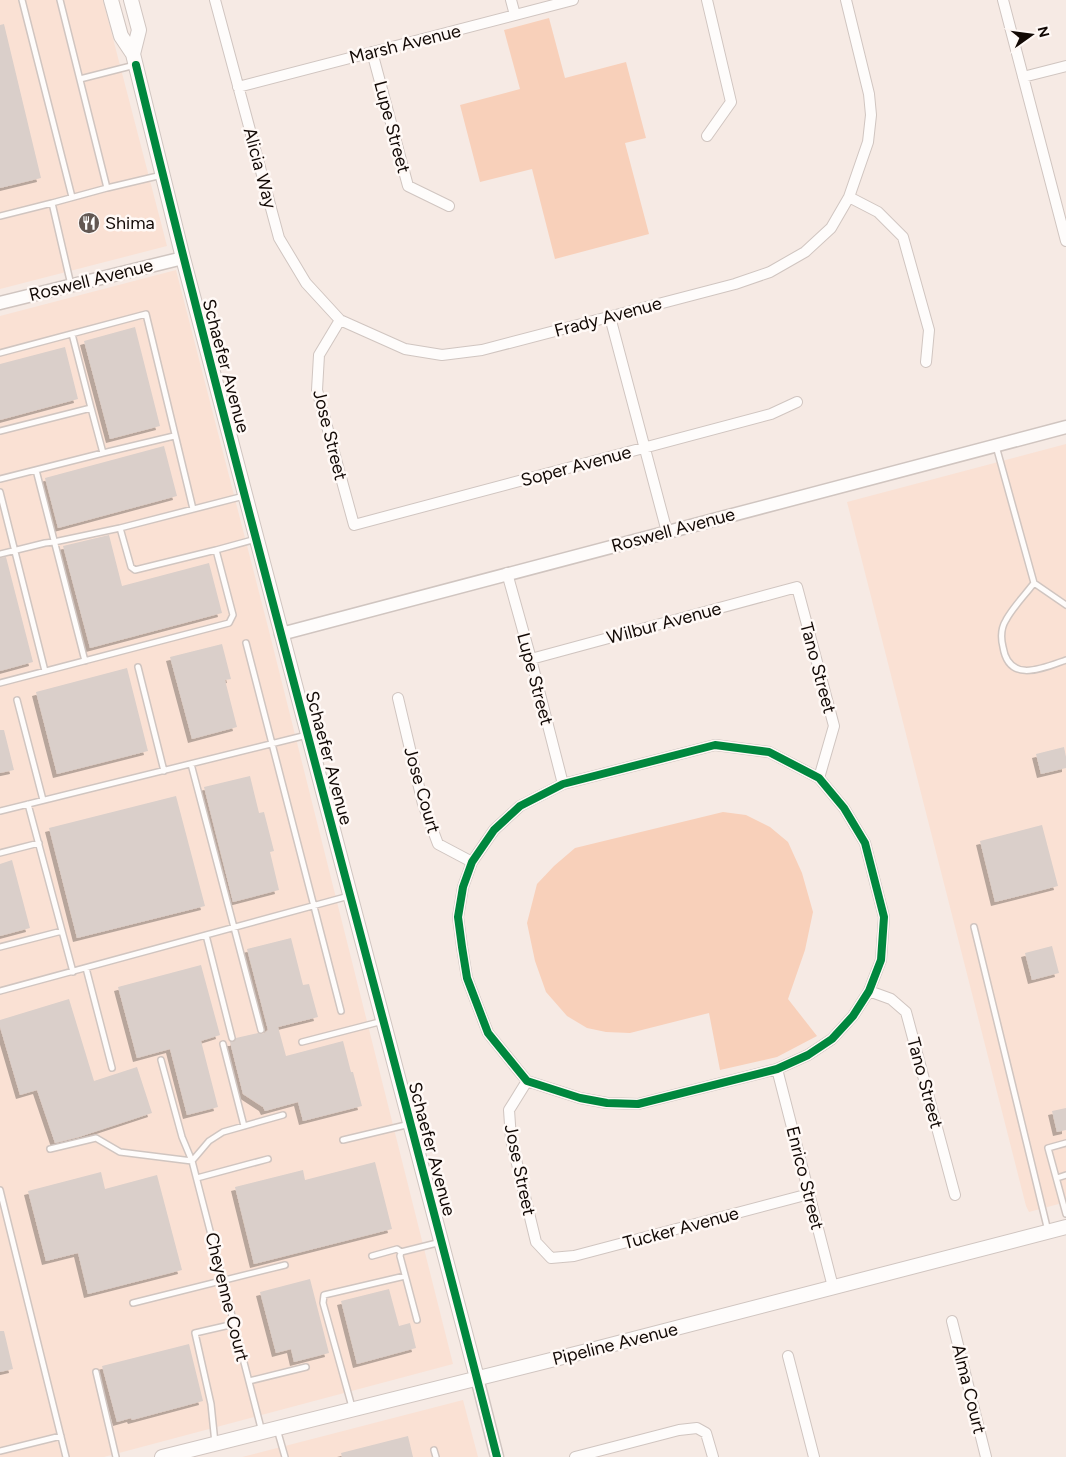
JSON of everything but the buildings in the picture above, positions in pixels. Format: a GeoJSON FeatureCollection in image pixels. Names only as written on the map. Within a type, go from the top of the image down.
{"type":"FeatureCollection","features":[{"type":"Feature","properties":{"kind":"main road","name":"Schaefer Avenue"},"geometry":{"type":"LineString","coordinates":[[111,0],[121,36],[135,59],[183,258],[280,634],[477,1378]]}},
{"type":"Feature","properties":{"kind":"main road","name":"Schaefer Avenue"},"geometry":{"type":"LineString","coordinates":[[131,0],[139,30],[135,59]]}},
{"type":"Feature","properties":{"kind":"main road","name":"Pipeline Avenue"},"geometry":{"type":"LineString","coordinates":[[162,1457],[591,1350],[1066,1227]]}},
{"type":"Feature","properties":{"kind":"street","name":"Alicia Way"},"geometry":{"type":"LineString","coordinates":[[215,0],[279,238],[306,283],[340,320]]}},
{"type":"Feature","properties":{"kind":"street"},"geometry":{"type":"LineString","coordinates":[[511,0],[515,15]]}},
{"type":"Feature","properties":{"kind":"street","name":"Marsh Avenue"},"geometry":{"type":"LineString","coordinates":[[238,87],[573,0]]}},
{"type":"Feature","properties":{"kind":"street"},"geometry":{"type":"LineString","coordinates":[[707,0],[731,102],[707,136]]}},
{"type":"Feature","properties":{"kind":"street","name":"Frady Avenue"},"geometry":{"type":"LineString","coordinates":[[340,320],[405,349],[442,355],[482,350],[735,284],[770,272],[805,252],[831,228],[849,197],[868,142],[871,115],[870,94],[846,0]]}},
{"type":"Feature","properties":{"kind":"street"},"geometry":{"type":"LineString","coordinates":[[1003,0],[1066,241]]}},
{"type":"Feature","properties":{"kind":"street","name":"Lupe Street"},"geometry":{"type":"LineString","coordinates":[[372,52],[408,186],[449,206]]}},
{"type":"Feature","properties":{"kind":"street"},"geometry":{"type":"LineString","coordinates":[[1023,77],[1066,66]]}},
{"type":"Feature","properties":{"kind":"street"},"geometry":{"type":"LineString","coordinates":[[849,197],[878,212],[903,237],[929,330],[926,362]]}},
{"type":"Feature","properties":{"kind":"street","name":"Roswell Avenue"},"geometry":{"type":"LineString","coordinates":[[0,303],[183,258]]}},
{"type":"Feature","properties":{"kind":"street"},"geometry":{"type":"LineString","coordinates":[[610,317],[667,532]]}},
{"type":"Feature","properties":{"kind":"street","name":"Jose Street"},"geometry":{"type":"LineString","coordinates":[[340,320],[319,355],[316,390],[354,525]]}},
{"type":"Feature","properties":{"kind":"street","name":"Soper Avenue"},"geometry":{"type":"LineString","coordinates":[[354,525],[771,414],[797,402]]}},
{"type":"Feature","properties":{"kind":"street","name":"Roswell Avenue"},"geometry":{"type":"LineString","coordinates":[[280,634],[1066,427]]}},
{"type":"Feature","properties":{"kind":"street","name":"Lupe Street"},"geometry":{"type":"LineString","coordinates":[[507,573],[563,784]]}},
{"type":"Feature","properties":{"kind":"street","name":"Wilbur Avenue"},"geometry":{"type":"LineString","coordinates":[[530,658],[797,587]]}},
{"type":"Feature","properties":{"kind":"street","name":"Tano Street"},"geometry":{"type":"LineString","coordinates":[[797,587],[834,726],[819,778]]}},
{"type":"Feature","properties":{"kind":"street","name":"Jose Court"},"geometry":{"type":"LineString","coordinates":[[398,698],[423,804],[438,844],[472,862]]}},
{"type":"Feature","properties":{"kind":"street"},"geometry":{"type":"LineString","coordinates":[[715,745],[769,752],[819,778],[844,808],[865,843],[884,918],[881,960],[869,990],[853,1016],[832,1039],[808,1055],[777,1070],[638,1104],[607,1103],[580,1098],[527,1081],[488,1033],[467,978],[458,917],[463,887],[472,862],[494,830],[520,806],[563,784],[715,745]]}},
{"type":"Feature","properties":{"kind":"street","name":"Tano Street"},"geometry":{"type":"LineString","coordinates":[[869,990],[891,999],[906,1012],[955,1194]]}},
{"type":"Feature","properties":{"kind":"street","name":"Enrico Street"},"geometry":{"type":"LineString","coordinates":[[777,1070],[833,1287]]}},
{"type":"Feature","properties":{"kind":"street","name":"Jose Street"},"geometry":{"type":"LineString","coordinates":[[527,1081],[509,1110],[511,1139],[536,1242],[551,1258]]}},
{"type":"Feature","properties":{"kind":"street","name":"Tucker Avenue"},"geometry":{"type":"LineString","coordinates":[[551,1258],[574,1256],[809,1194]]}},
{"type":"Feature","properties":{"kind":"street","name":"Alma Court"},"geometry":{"type":"LineString","coordinates":[[952,1321],[986,1457]]}},
{"type":"Feature","properties":{"kind":"street"},"geometry":{"type":"LineString","coordinates":[[788,1356],[814,1457]]}},
{"type":"Feature","properties":{"kind":"street","name":"Schaefer Avenue"},"geometry":{"type":"LineString","coordinates":[[477,1378],[497,1457]]}},
{"type":"Feature","properties":{"kind":"street"},"geometry":{"type":"LineString","coordinates":[[575,1457],[679,1430],[697,1428],[706,1433],[712,1457]]}},
{"type":"Feature","properties":{"kind":"lane"},"geometry":{"type":"LineString","coordinates":[[22,0],[72,198]]}},
{"type":"Feature","properties":{"kind":"lane"},"geometry":{"type":"LineString","coordinates":[[60,0],[107,188]]}},
{"type":"Feature","properties":{"kind":"lane"},"geometry":{"type":"LineString","coordinates":[[80,79],[135,59]]}},
{"type":"Feature","properties":{"kind":"lane"},"geometry":{"type":"LineString","coordinates":[[0,216],[163,175]]}},
{"type":"Feature","properties":{"kind":"lane"},"geometry":{"type":"LineString","coordinates":[[52,203],[71,285]]}},
{"type":"Feature","properties":{"kind":"lane"},"geometry":{"type":"LineString","coordinates":[[0,353],[146,314],[193,509]]}},
{"type":"Feature","properties":{"kind":"lane"},"geometry":{"type":"LineString","coordinates":[[72,334],[103,453]]}},
{"type":"Feature","properties":{"kind":"lane"},"geometry":{"type":"LineString","coordinates":[[0,431],[91,408]]}},
{"type":"Feature","properties":{"kind":"lane"},"geometry":{"type":"LineString","coordinates":[[0,479],[174,436]]}},
{"type":"Feature","properties":{"kind":"lane"},"geometry":{"type":"LineString","coordinates":[[996,446],[1034,583],[1066,605]]}},
{"type":"Feature","properties":{"kind":"lane"},"geometry":{"type":"LineString","coordinates":[[36,470],[85,661]]}},
{"type":"Feature","properties":{"kind":"lane"},"geometry":{"type":"LineString","coordinates":[[0,492],[45,671]]}},
{"type":"Feature","properties":{"kind":"lane"},"geometry":{"type":"LineString","coordinates":[[0,554],[120,528],[245,496]]}},
{"type":"Feature","properties":{"kind":"lane"},"geometry":{"type":"LineString","coordinates":[[120,528],[131,567],[135,570],[256,539]]}},
{"type":"Feature","properties":{"kind":"lane"},"geometry":{"type":"LineString","coordinates":[[0,683],[229,623],[233,615],[216,550]]}},
{"type":"Feature","properties":{"kind":"lane"},"geometry":{"type":"LineString","coordinates":[[1034,583],[1005,621],[1002,642],[1006,662],[1016,669],[1032,671],[1066,660]]}},
{"type":"Feature","properties":{"kind":"lane"},"geometry":{"type":"LineString","coordinates":[[246,643],[341,1010]]}},
{"type":"Feature","properties":{"kind":"lane"},"geometry":{"type":"LineString","coordinates":[[138,667],[164,771]]}},
{"type":"Feature","properties":{"kind":"lane"},"geometry":{"type":"LineString","coordinates":[[17,700],[43,800]]}},
{"type":"Feature","properties":{"kind":"lane"},"geometry":{"type":"LineString","coordinates":[[0,811],[307,735]]}},
{"type":"Feature","properties":{"kind":"lane"},"geometry":{"type":"LineString","coordinates":[[191,764],[261,1030]]}},
{"type":"Feature","properties":{"kind":"lane"},"geometry":{"type":"LineString","coordinates":[[28,804],[73,972]]}},
{"type":"Feature","properties":{"kind":"lane"},"geometry":{"type":"LineString","coordinates":[[0,854],[39,843]]}},
{"type":"Feature","properties":{"kind":"lane"},"geometry":{"type":"LineString","coordinates":[[0,991],[350,896]]}},
{"type":"Feature","properties":{"kind":"lane"},"geometry":{"type":"LineString","coordinates":[[974,927],[1048,1231]]}},
{"type":"Feature","properties":{"kind":"lane"},"geometry":{"type":"LineString","coordinates":[[0,947],[62,931]]}},
{"type":"Feature","properties":{"kind":"lane"},"geometry":{"type":"LineString","coordinates":[[206,935],[232,1038]]}},
{"type":"Feature","properties":{"kind":"lane"},"geometry":{"type":"LineString","coordinates":[[86,968],[112,1068]]}},
{"type":"Feature","properties":{"kind":"lane"},"geometry":{"type":"LineString","coordinates":[[302,1042],[383,1021]]}},
{"type":"Feature","properties":{"kind":"lane"},"geometry":{"type":"LineString","coordinates":[[223,1044],[244,1126]]}},
{"type":"Feature","properties":{"kind":"lane","name":"Cheyenne Court"},"geometry":{"type":"LineString","coordinates":[[162,1060],[182,1138],[197,1178],[262,1433]]}},
{"type":"Feature","properties":{"kind":"lane"},"geometry":{"type":"LineString","coordinates":[[50,1149],[96,1138],[120,1152],[192,1161],[209,1141],[227,1130],[283,1115]]}},
{"type":"Feature","properties":{"kind":"lane"},"geometry":{"type":"LineString","coordinates":[[343,1140],[410,1124]]}},
{"type":"Feature","properties":{"kind":"lane"},"geometry":{"type":"LineString","coordinates":[[1066,1143],[1048,1148],[1066,1214]]}},
{"type":"Feature","properties":{"kind":"lane"},"geometry":{"type":"LineString","coordinates":[[197,1178],[268,1159]]}},
{"type":"Feature","properties":{"kind":"lane"},"geometry":{"type":"LineString","coordinates":[[1056,1178],[1066,1175]]}},
{"type":"Feature","properties":{"kind":"lane"},"geometry":{"type":"LineString","coordinates":[[0,1190],[66,1457]]}},
{"type":"Feature","properties":{"kind":"lane"},"geometry":{"type":"LineString","coordinates":[[372,1256],[397,1250],[401,1252],[441,1242]]}},
{"type":"Feature","properties":{"kind":"lane"},"geometry":{"type":"LineString","coordinates":[[401,1252],[400,1256],[417,1320]]}},
{"type":"Feature","properties":{"kind":"lane"},"geometry":{"type":"LineString","coordinates":[[133,1303],[285,1264]]}},
{"type":"Feature","properties":{"kind":"lane"},"geometry":{"type":"LineString","coordinates":[[353,1410],[323,1303],[324,1295],[405,1276]]}},
{"type":"Feature","properties":{"kind":"lane"},"geometry":{"type":"LineString","coordinates":[[215,1444],[211,1404],[195,1333],[234,1324]]}},
{"type":"Feature","properties":{"kind":"lane"},"geometry":{"type":"LineString","coordinates":[[249,1381],[306,1367]]}},
{"type":"Feature","properties":{"kind":"lane"},"geometry":{"type":"LineString","coordinates":[[96,1372],[116,1457]]}},
{"type":"Feature","properties":{"kind":"lane"},"geometry":{"type":"LineString","coordinates":[[277,1429],[285,1457]]}},
{"type":"Feature","properties":{"kind":"lane"},"geometry":{"type":"LineString","coordinates":[[0,1451],[61,1436]]}},
{"type":"Feature","properties":{"kind":"lane"},"geometry":{"type":"LineString","coordinates":[[434,1450],[436,1457]]}},
{"type":"Feature","properties":{"kind":"shaded area"},"geometry":{"type":"Polygon","coordinates":[[[0,0],[103,0],[167,246],[0,289],[0,0]]]}},
{"type":"Feature","properties":{"kind":"shaded area"},"geometry":{"type":"Polygon","coordinates":[[[549,18],[565,78],[626,62],[646,138],[625,143],[649,234],[555,259],[532,169],[480,182],[460,105],[520,89],[504,30],[549,18]]]}},
{"type":"Feature","properties":{"kind":"shaded area"},"geometry":{"type":"Polygon","coordinates":[[[176,270],[269,631],[453,1364],[104,1457],[0,1457],[0,316],[176,270]]]}},
{"type":"Feature","properties":{"kind":"shaded area"},"geometry":{"type":"Polygon","coordinates":[[[1066,444],[1066,1202],[1029,1212],[847,502],[1066,444]]]}},
{"type":"Feature","properties":{"kind":"shaded area"},"geometry":{"type":"Polygon","coordinates":[[[723,812],[746,815],[770,827],[788,842],[802,873],[813,912],[805,950],[788,999],[817,1036],[777,1057],[720,1070],[709,1013],[630,1033],[606,1032],[587,1028],[567,1016],[546,992],[535,961],[527,923],[537,884],[575,848],[723,812]]]}},
{"type":"Feature","properties":{"kind":"shaded area"},"geometry":{"type":"Polygon","coordinates":[[[463,1400],[478,1457],[242,1457],[463,1400]]]}},
{"type":"Feature","properties":{"kind":"cycle path"},"geometry":{"type":"LineString","coordinates":[[136,65],[223,414],[497,1457]]}},
{"type":"Feature","properties":{"kind":"cycle path"},"geometry":{"type":"LineString","coordinates":[[715,745],[769,752],[819,778],[844,808],[865,843],[884,917],[881,960],[869,991],[853,1016],[832,1039],[808,1055],[777,1069],[638,1104],[607,1103],[580,1098],[527,1081],[488,1033],[467,978],[458,917],[463,887],[472,862],[494,830],[520,806],[563,784],[715,745]]}},
{"type":"Feature","properties":{"kind":"place","name":"Shima"},"geometry":{"type":"Point","coordinates":[89,223]}}]}
